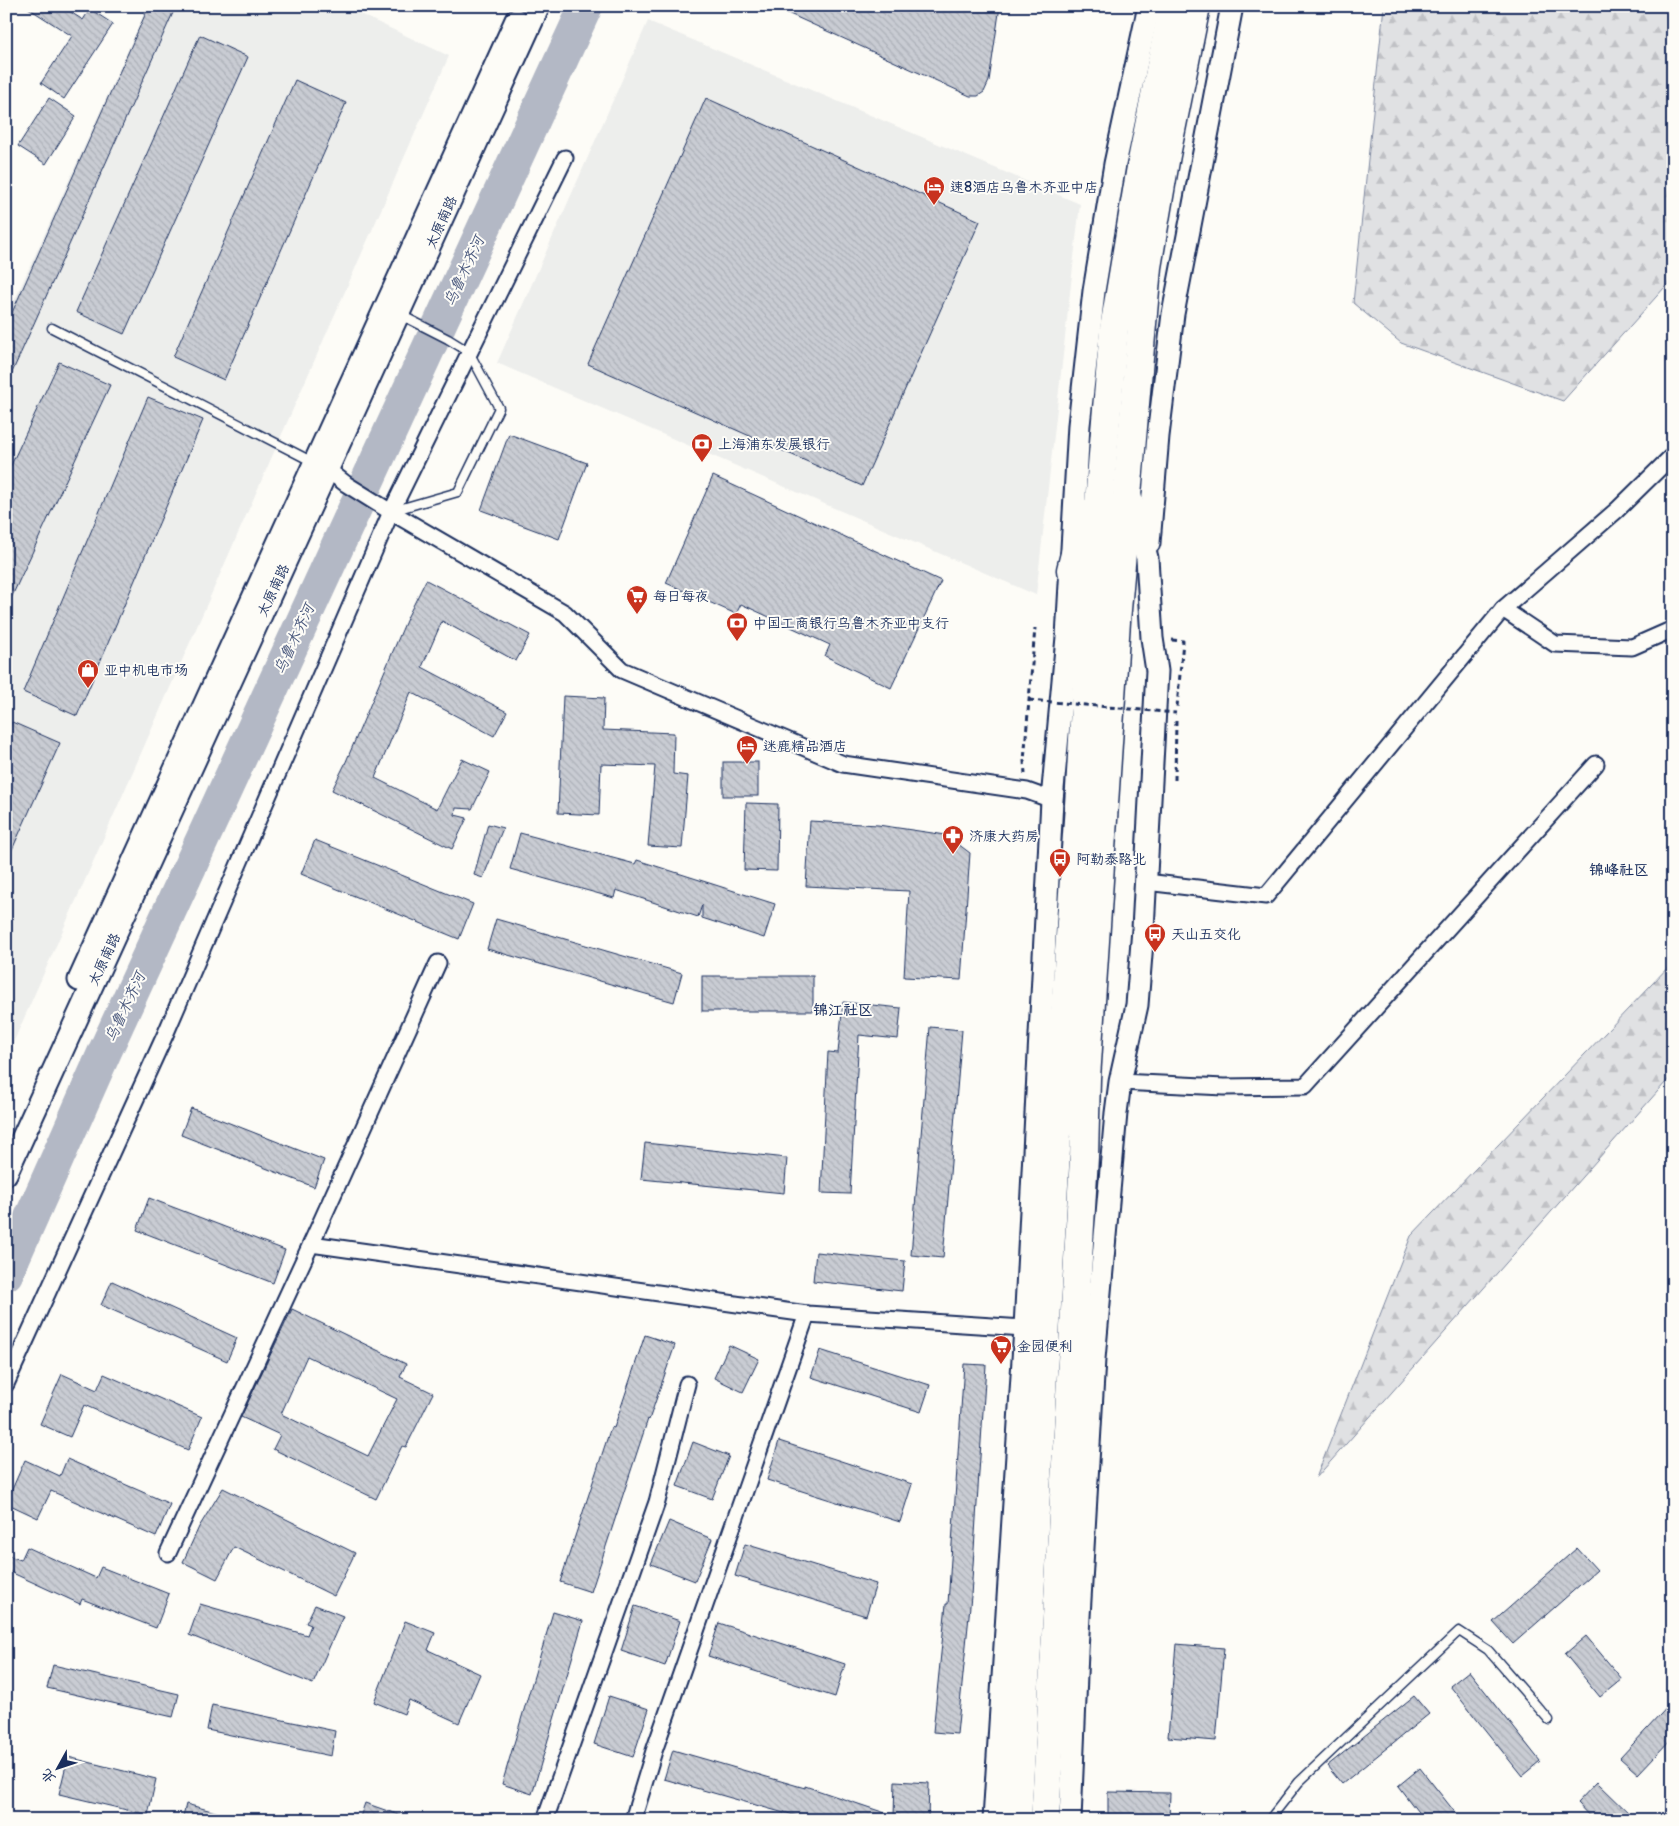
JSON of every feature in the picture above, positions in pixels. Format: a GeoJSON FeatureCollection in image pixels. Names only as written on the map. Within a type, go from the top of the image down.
{"type":"FeatureCollection","features":[{"type":"Feature","properties":{"kind":"highway"},"geometry":{"type":"LineString","coordinates":[[1045,1820],[1083,1166],[1086,1078],[1116,621],[1147,267],[1154,158],[1173,6]]}},
{"type":"Feature","properties":{"kind":"highway"},"geometry":{"type":"LineString","coordinates":[[1017,1820],[1059,1099],[1093,576],[1114,329],[1154,158],[1196,6]]}},
{"type":"Feature","properties":{"kind":"highway"},"geometry":{"type":"LineString","coordinates":[[1071,570],[1104,443]]}},
{"type":"Feature","properties":{"kind":"main road"},"geometry":{"type":"LineString","coordinates":[[6,1139],[321,466],[522,6]]}},
{"type":"Feature","properties":{"kind":"main road","name":"太原南路"},"geometry":{"type":"LineString","coordinates":[[6,1174],[321,466],[399,314],[539,6]]}},
{"type":"Feature","properties":{"kind":"main road"},"geometry":{"type":"LineString","coordinates":[[994,1820],[1025,1328],[1052,800],[1067,637],[1079,425],[1094,291],[1115,164],[1149,6]]}},
{"type":"Feature","properties":{"kind":"main road"},"geometry":{"type":"LineString","coordinates":[[1070,1820],[1094,1359],[1120,1082],[1137,1004],[1146,882],[1157,671],[1152,638],[1147,558],[1172,314],[1232,6]]}},
{"type":"Feature","properties":{"kind":"main road"},"geometry":{"type":"LineString","coordinates":[[1128,482],[1147,558]]}},
{"type":"Feature","properties":{"kind":"street"},"geometry":{"type":"LineString","coordinates":[[6,1384],[165,1035],[386,509],[469,352],[565,158]]}},
{"type":"Feature","properties":{"kind":"street"},"geometry":{"type":"LineString","coordinates":[[1146,882],[1266,896],[1503,609],[1617,510],[1673,455]]}},
{"type":"Feature","properties":{"kind":"street"},"geometry":{"type":"LineString","coordinates":[[321,466],[386,509],[565,612],[622,670],[843,764],[1027,791],[1052,800]]}},
{"type":"Feature","properties":{"kind":"street"},"geometry":{"type":"LineString","coordinates":[[1503,609],[1555,644],[1632,647],[1673,629]]}},
{"type":"Feature","properties":{"kind":"street"},"geometry":{"type":"LineString","coordinates":[[1120,1082],[1224,1087],[1305,1086],[1596,764]]}},
{"type":"Feature","properties":{"kind":"street"},"geometry":{"type":"LineString","coordinates":[[168,1553],[438,963]]}},
{"type":"Feature","properties":{"kind":"street"},"geometry":{"type":"LineString","coordinates":[[311,1244],[807,1314],[1025,1328]]}},
{"type":"Feature","properties":{"kind":"street"},"geometry":{"type":"LineString","coordinates":[[633,1820],[654,1751],[807,1314]]}},
{"type":"Feature","properties":{"kind":"street"},"geometry":{"type":"LineString","coordinates":[[545,1820],[657,1502],[687,1384]]}},
{"type":"Feature","properties":{"kind":"lane"},"geometry":{"type":"LineString","coordinates":[[386,509],[458,492],[499,408],[469,352],[399,314]]}},
{"type":"Feature","properties":{"kind":"lane"},"geometry":{"type":"LineString","coordinates":[[52,328],[321,466]]}},
{"type":"Feature","properties":{"kind":"lane"},"geometry":{"type":"LineString","coordinates":[[1270,1820],[1299,1782],[1459,1631],[1488,1650],[1549,1720]]}},
{"type":"Feature","properties":{"kind":"path"},"geometry":{"type":"LineString","coordinates":[[1024,761],[1035,628]]}},
{"type":"Feature","properties":{"kind":"path"},"geometry":{"type":"LineString","coordinates":[[1175,780],[1176,713],[1184,641]]}},
{"type":"Feature","properties":{"kind":"path"},"geometry":{"type":"LineString","coordinates":[[1029,700],[1176,713]]}},
{"type":"Feature","properties":{"kind":"shaded area","name":"亚中机电市场"},"geometry":{"type":"Polygon","coordinates":[[[148,6],[343,6],[449,56],[6,1059],[6,319],[148,6]]]}},
{"type":"Feature","properties":{"kind":"shaded area"},"geometry":{"type":"Polygon","coordinates":[[[648,21],[1080,204],[1036,595],[497,363],[648,21]]]}},
{"type":"Feature","properties":{"kind":"green space"},"geometry":{"type":"Polygon","coordinates":[[[1384,6],[1673,6],[1673,278],[1563,401],[1401,343],[1353,303],[1384,6]]]}},
{"type":"Feature","properties":{"kind":"green space"},"geometry":{"type":"Polygon","coordinates":[[[1673,962],[1673,1074],[1316,1478],[1411,1236],[1673,962]]]}},
{"type":"Feature","properties":{"kind":"building"},"geometry":{"type":"Polygon","coordinates":[[[25,6],[61,6],[83,20],[90,9],[113,24],[64,99],[41,83],[72,36],[25,6]]]}},
{"type":"Feature","properties":{"kind":"building"},"geometry":{"type":"Polygon","coordinates":[[[149,6],[176,6],[6,386],[6,326],[149,6]]]}},
{"type":"Feature","properties":{"kind":"building"},"geometry":{"type":"Polygon","coordinates":[[[772,6],[1000,6],[989,81],[984,92],[978,96],[970,96],[772,6]]]}},
{"type":"Feature","properties":{"kind":"building"},"geometry":{"type":"Polygon","coordinates":[[[200,35],[248,57],[124,334],[76,312],[200,35]]]}},
{"type":"Feature","properties":{"kind":"building"},"geometry":{"type":"Polygon","coordinates":[[[295,80],[346,103],[224,380],[173,357],[295,80]]]}},
{"type":"Feature","properties":{"kind":"building"},"geometry":{"type":"Polygon","coordinates":[[[49,98],[76,116],[46,164],[18,146],[49,98]]]}},
{"type":"Feature","properties":{"kind":"building"},"geometry":{"type":"Polygon","coordinates":[[[706,98],[980,221],[862,486],[588,364],[706,98]]]}},
{"type":"Feature","properties":{"kind":"building"},"geometry":{"type":"Polygon","coordinates":[[[59,362],[110,385],[6,609],[6,476],[59,362]]]}},
{"type":"Feature","properties":{"kind":"building"},"geometry":{"type":"Polygon","coordinates":[[[148,397],[203,420],[77,716],[23,692],[148,397]]]}},
{"type":"Feature","properties":{"kind":"building"},"geometry":{"type":"Polygon","coordinates":[[[509,434],[587,463],[559,539],[481,510],[509,434]]]}},
{"type":"Feature","properties":{"kind":"building"},"geometry":{"type":"Polygon","coordinates":[[[713,476],[941,581],[891,688],[825,656],[830,645],[741,604],[736,614],[666,583],[713,476]]]}},
{"type":"Feature","properties":{"kind":"building"},"geometry":{"type":"Polygon","coordinates":[[[426,580],[530,635],[516,661],[442,621],[422,667],[507,712],[494,736],[411,692],[375,778],[437,809],[462,759],[490,772],[472,809],[456,808],[455,815],[467,818],[452,849],[332,790],[345,764],[408,616],[426,580]]]}},
{"type":"Feature","properties":{"kind":"building"},"geometry":{"type":"Polygon","coordinates":[[[563,696],[604,698],[603,730],[674,733],[673,774],[688,776],[682,848],[648,846],[655,766],[601,764],[599,815],[558,813],[563,696]]]}},
{"type":"Feature","properties":{"kind":"building"},"geometry":{"type":"Polygon","coordinates":[[[12,722],[60,743],[6,863],[6,735],[12,722]]]}},
{"type":"Feature","properties":{"kind":"building"},"geometry":{"type":"Polygon","coordinates":[[[723,762],[758,762],[758,796],[723,796],[723,762]]]}},
{"type":"Feature","properties":{"kind":"building"},"geometry":{"type":"Polygon","coordinates":[[[746,803],[778,804],[777,871],[744,870],[746,803]]]}},
{"type":"Feature","properties":{"kind":"building"},"geometry":{"type":"Polygon","coordinates":[[[810,821],[878,825],[946,835],[970,853],[961,980],[904,977],[909,891],[806,886],[810,821]]]}},
{"type":"Feature","properties":{"kind":"building"},"geometry":{"type":"Polygon","coordinates":[[[488,824],[503,828],[483,878],[474,875],[488,824]]]}},
{"type":"Feature","properties":{"kind":"building"},"geometry":{"type":"Polygon","coordinates":[[[520,833],[635,864],[637,860],[775,904],[764,938],[702,918],[702,905],[698,917],[616,890],[614,898],[510,869],[520,833]]]}},
{"type":"Feature","properties":{"kind":"building"},"geometry":{"type":"Polygon","coordinates":[[[315,840],[473,904],[459,939],[301,874],[315,840]]]}},
{"type":"Feature","properties":{"kind":"building"},"geometry":{"type":"Polygon","coordinates":[[[496,919],[682,973],[674,1002],[487,949],[496,919]]]}},
{"type":"Feature","properties":{"kind":"building"},"geometry":{"type":"Polygon","coordinates":[[[702,976],[813,976],[813,1011],[702,1011],[702,976]]]}},
{"type":"Feature","properties":{"kind":"building"},"geometry":{"type":"Polygon","coordinates":[[[843,1002],[901,1008],[898,1039],[859,1035],[850,1194],[821,1193],[828,1052],[838,1053],[843,1002]]]}},
{"type":"Feature","properties":{"kind":"building"},"geometry":{"type":"Polygon","coordinates":[[[930,1027],[962,1030],[943,1258],[911,1255],[930,1027]]]}},
{"type":"Feature","properties":{"kind":"building"},"geometry":{"type":"Polygon","coordinates":[[[191,1108],[324,1160],[314,1187],[181,1135],[191,1108]]]}},
{"type":"Feature","properties":{"kind":"building"},"geometry":{"type":"Polygon","coordinates":[[[645,1143],[787,1158],[784,1193],[641,1179],[645,1143]]]}},
{"type":"Feature","properties":{"kind":"building"},"geometry":{"type":"Polygon","coordinates":[[[149,1198],[285,1250],[273,1283],[137,1230],[149,1198]]]}},
{"type":"Feature","properties":{"kind":"building"},"geometry":{"type":"Polygon","coordinates":[[[816,1252],[905,1261],[902,1291],[813,1281],[816,1252]]]}},
{"type":"Feature","properties":{"kind":"building"},"geometry":{"type":"Polygon","coordinates":[[[112,1281],[237,1338],[227,1361],[101,1305],[112,1281]]]}},
{"type":"Feature","properties":{"kind":"building"},"geometry":{"type":"Polygon","coordinates":[[[292,1309],[406,1364],[400,1377],[433,1393],[406,1447],[402,1446],[376,1499],[273,1449],[280,1435],[241,1417],[292,1309]],[[307,1356],[281,1414],[368,1456],[397,1399],[307,1356]]]}},
{"type":"Feature","properties":{"kind":"building"},"geometry":{"type":"Polygon","coordinates":[[[645,1335],[675,1345],[648,1419],[591,1592],[560,1582],[611,1427],[614,1428],[645,1335]]]}},
{"type":"Feature","properties":{"kind":"building"},"geometry":{"type":"Polygon","coordinates":[[[729,1345],[759,1359],[743,1392],[714,1378],[729,1345]]]}},
{"type":"Feature","properties":{"kind":"building"},"geometry":{"type":"Polygon","coordinates":[[[820,1350],[930,1385],[921,1412],[811,1377],[820,1350]]]}},
{"type":"Feature","properties":{"kind":"building"},"geometry":{"type":"Polygon","coordinates":[[[964,1364],[986,1365],[971,1596],[957,1734],[933,1732],[946,1604],[948,1604],[964,1364]]]}},
{"type":"Feature","properties":{"kind":"building"},"geometry":{"type":"Polygon","coordinates":[[[62,1374],[97,1390],[104,1374],[202,1417],[188,1450],[84,1405],[70,1437],[40,1424],[62,1374]]]}},
{"type":"Feature","properties":{"kind":"building"},"geometry":{"type":"Polygon","coordinates":[[[779,1441],[912,1484],[900,1522],[767,1480],[779,1441]]]}},
{"type":"Feature","properties":{"kind":"building"},"geometry":{"type":"Polygon","coordinates":[[[693,1442],[729,1456],[712,1499],[677,1486],[693,1442]]]}},
{"type":"Feature","properties":{"kind":"building"},"geometry":{"type":"Polygon","coordinates":[[[67,1459],[170,1504],[156,1537],[51,1491],[38,1518],[6,1503],[25,1460],[60,1476],[67,1459]]]}},
{"type":"Feature","properties":{"kind":"building"},"geometry":{"type":"Polygon","coordinates":[[[223,1488],[355,1553],[334,1596],[234,1547],[217,1579],[183,1562],[199,1527],[223,1488]]]}},
{"type":"Feature","properties":{"kind":"building"},"geometry":{"type":"Polygon","coordinates":[[[669,1521],[712,1539],[695,1581],[651,1564],[669,1521]]]}},
{"type":"Feature","properties":{"kind":"building"},"geometry":{"type":"Polygon","coordinates":[[[745,1544],[876,1584],[866,1616],[735,1576],[745,1544]]]}},
{"type":"Feature","properties":{"kind":"building"},"geometry":{"type":"Polygon","coordinates":[[[27,1547],[96,1578],[101,1567],[169,1594],[156,1628],[82,1599],[80,1604],[6,1570],[6,1555],[21,1560],[27,1547]]]}},
{"type":"Feature","properties":{"kind":"building"},"geometry":{"type":"Polygon","coordinates":[[[1577,1548],[1597,1570],[1513,1644],[1493,1622],[1577,1548]]]}},
{"type":"Feature","properties":{"kind":"building"},"geometry":{"type":"Polygon","coordinates":[[[200,1604],[307,1635],[311,1625],[306,1623],[315,1605],[343,1616],[313,1684],[189,1635],[200,1604]]]}},
{"type":"Feature","properties":{"kind":"building"},"geometry":{"type":"Polygon","coordinates":[[[635,1606],[680,1621],[665,1666],[621,1651],[635,1606]]]}},
{"type":"Feature","properties":{"kind":"building"},"geometry":{"type":"Polygon","coordinates":[[[553,1612],[583,1621],[532,1794],[502,1784],[553,1612]]]}},
{"type":"Feature","properties":{"kind":"building"},"geometry":{"type":"Polygon","coordinates":[[[405,1621],[435,1633],[428,1650],[480,1674],[459,1723],[409,1700],[404,1714],[374,1702],[405,1621]]]}},
{"type":"Feature","properties":{"kind":"building"},"geometry":{"type":"Polygon","coordinates":[[[719,1623],[845,1664],[835,1697],[708,1656],[719,1623]]]}},
{"type":"Feature","properties":{"kind":"building"},"geometry":{"type":"Polygon","coordinates":[[[1586,1636],[1622,1679],[1600,1697],[1565,1654],[1586,1636]]]}},
{"type":"Feature","properties":{"kind":"building"},"geometry":{"type":"Polygon","coordinates":[[[1176,1644],[1224,1648],[1216,1741],[1168,1737],[1176,1644]]]}},
{"type":"Feature","properties":{"kind":"building"},"geometry":{"type":"Polygon","coordinates":[[[53,1665],[179,1694],[173,1717],[47,1688],[53,1665]]]}},
{"type":"Feature","properties":{"kind":"building"},"geometry":{"type":"Polygon","coordinates":[[[1469,1671],[1540,1761],[1522,1776],[1450,1686],[1469,1671]]]}},
{"type":"Feature","properties":{"kind":"building"},"geometry":{"type":"Polygon","coordinates":[[[609,1696],[649,1709],[633,1757],[594,1744],[609,1696]]]}},
{"type":"Feature","properties":{"kind":"building"},"geometry":{"type":"Polygon","coordinates":[[[1414,1696],[1429,1714],[1342,1784],[1327,1766],[1414,1696]]]}},
{"type":"Feature","properties":{"kind":"building"},"geometry":{"type":"Polygon","coordinates":[[[1673,1701],[1673,1737],[1638,1774],[1620,1758],[1673,1701]]]}},
{"type":"Feature","properties":{"kind":"building"},"geometry":{"type":"Polygon","coordinates":[[[212,1705],[335,1731],[331,1756],[207,1730],[212,1705]]]}},
{"type":"Feature","properties":{"kind":"building"},"geometry":{"type":"Polygon","coordinates":[[[673,1750],[805,1788],[805,1786],[894,1816],[895,1781],[929,1783],[928,1820],[809,1820],[664,1779],[673,1750]]]}},
{"type":"Feature","properties":{"kind":"building"},"geometry":{"type":"Polygon","coordinates":[[[68,1757],[156,1779],[148,1815],[59,1794],[68,1757]]]}},
{"type":"Feature","properties":{"kind":"building"},"geometry":{"type":"Polygon","coordinates":[[[1420,1768],[1461,1820],[1424,1820],[1398,1786],[1420,1768]]]}},
{"type":"Feature","properties":{"kind":"building"},"geometry":{"type":"Polygon","coordinates":[[[1597,1782],[1636,1820],[1593,1820],[1577,1803],[1597,1782]]]}},
{"type":"Feature","properties":{"kind":"building"},"geometry":{"type":"Polygon","coordinates":[[[1108,1792],[1170,1793],[1169,1820],[1108,1820],[1108,1792]]]}},
{"type":"Feature","properties":{"kind":"building"},"geometry":{"type":"Polygon","coordinates":[[[365,1803],[405,1817],[405,1820],[359,1820],[365,1803]]]}},
{"type":"Feature","properties":{"kind":"building"},"geometry":{"type":"Polygon","coordinates":[[[186,1804],[227,1815],[226,1820],[182,1820],[186,1804]]]}},
{"type":"Feature","properties":{"kind":"waterway","name":"乌鲁木齐河"},"geometry":{"type":"LineString","coordinates":[[6,1274],[105,1051],[586,6]]}},
{"type":"Feature","properties":{"kind":"place","name":"速8酒店乌鲁木齐亚中店"},"geometry":{"type":"Point","coordinates":[934,206]}},
{"type":"Feature","properties":{"kind":"place","name":"上海浦东发展银行"},"geometry":{"type":"Point","coordinates":[702,463]}},
{"type":"Feature","properties":{"kind":"place","name":"每日每夜"},"geometry":{"type":"Point","coordinates":[637,615]}},
{"type":"Feature","properties":{"kind":"place","name":"中国工商银行乌鲁木齐亚中支行"},"geometry":{"type":"Point","coordinates":[737,642]}},
{"type":"Feature","properties":{"kind":"place","name":"亚中机电市场"},"geometry":{"type":"Point","coordinates":[88,689]}},
{"type":"Feature","properties":{"kind":"place","name":"迷鹿精品酒店"},"geometry":{"type":"Point","coordinates":[747,765]}},
{"type":"Feature","properties":{"kind":"place","name":"济康大药房"},"geometry":{"type":"Point","coordinates":[953,855]}},
{"type":"Feature","properties":{"kind":"place","name":"阿勒泰路北"},"geometry":{"type":"Point","coordinates":[1060,878]}},
{"type":"Feature","properties":{"kind":"place","name":"天山五交化"},"geometry":{"type":"Point","coordinates":[1155,953]}},
{"type":"Feature","properties":{"kind":"place","name":"金园便利"},"geometry":{"type":"Point","coordinates":[1001,1365]}},
{"type":"Feature","properties":{"kind":"district","name":"锦峰社区"},"geometry":{"type":"Point","coordinates":[1619,870]}},
{"type":"Feature","properties":{"kind":"district","name":"锦江社区"},"geometry":{"type":"Point","coordinates":[843,1010]}}]}
